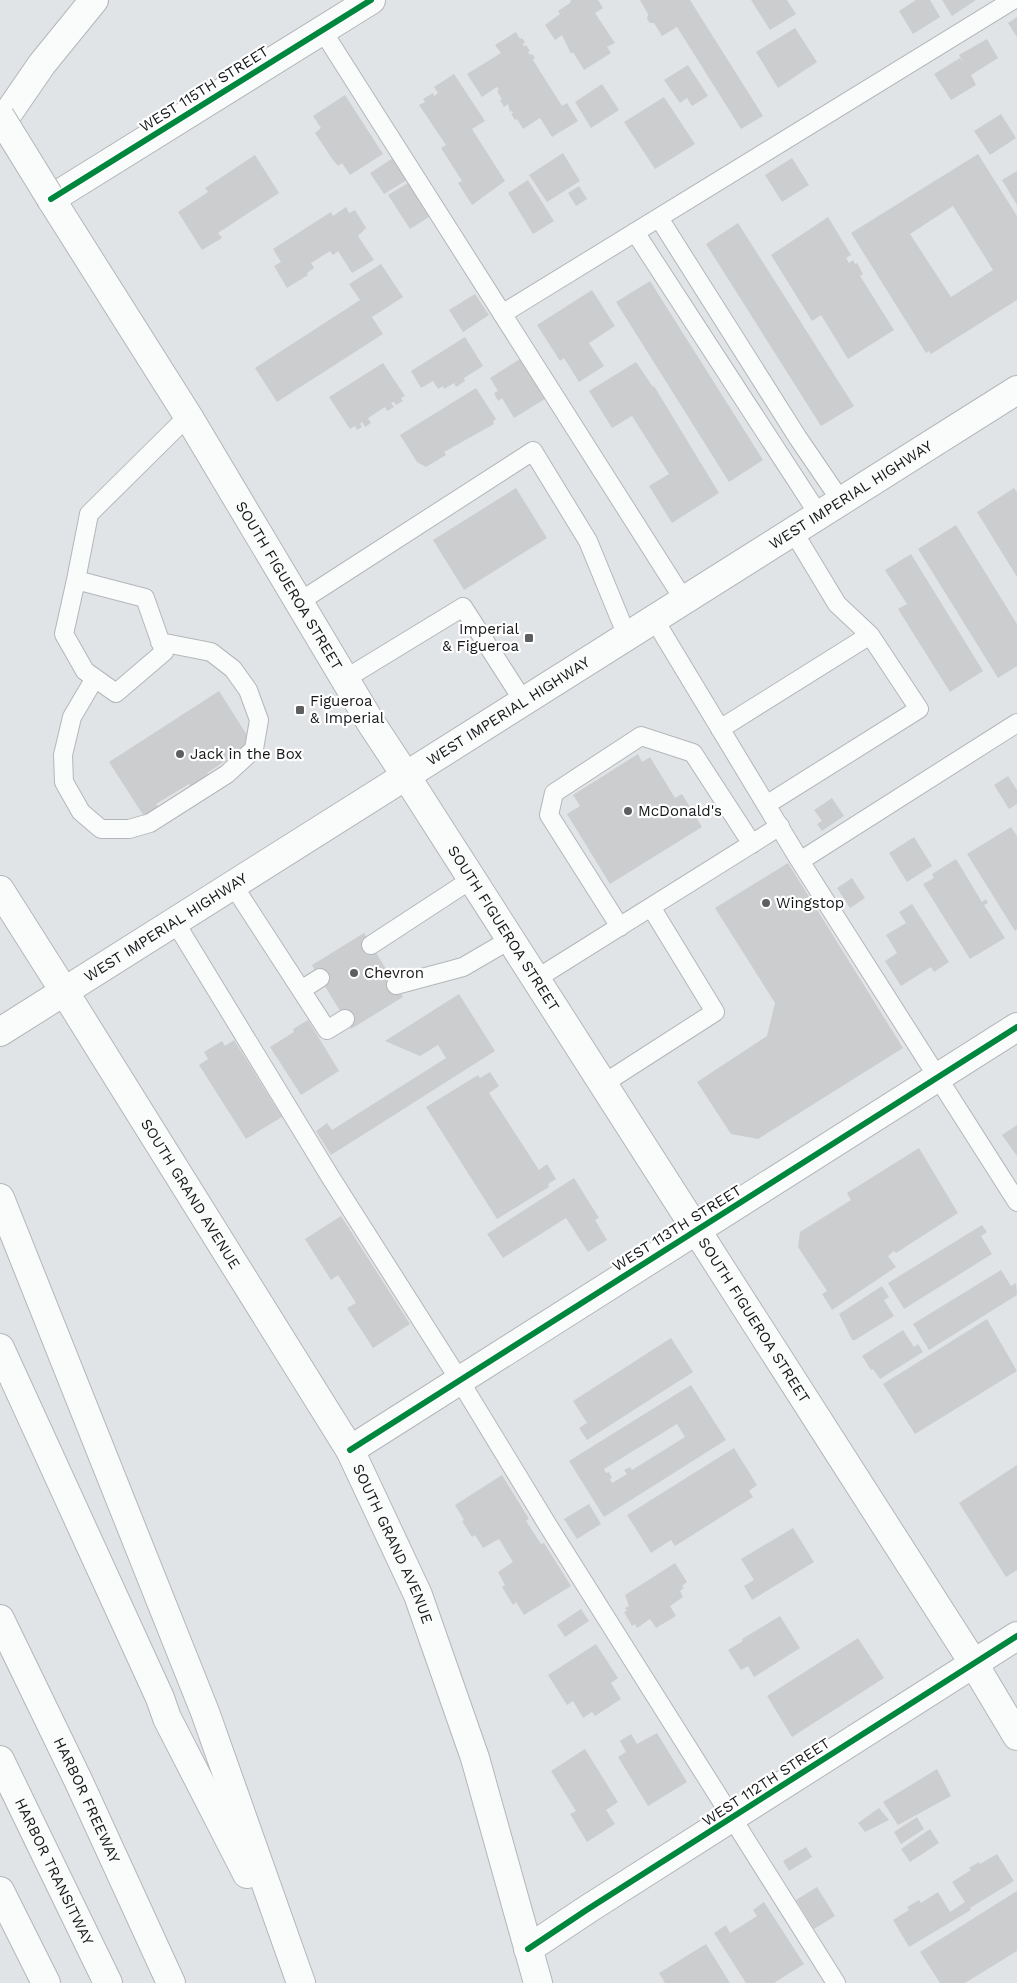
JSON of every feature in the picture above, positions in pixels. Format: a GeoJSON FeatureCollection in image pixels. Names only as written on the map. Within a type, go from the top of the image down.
{"type":"FeatureCollection","features":[{"type":"Feature","properties":{"kind":"main road"},"geometry":{"type":"LineString","coordinates":[[0,125],[42,64],[94,0]]}},
{"type":"Feature","properties":{"kind":"main road","name":"WEST 115TH STREET"},"geometry":{"type":"LineString","coordinates":[[51,199],[371,0]]}},
{"type":"Feature","properties":{"kind":"main road","name":"SOUTH FIGUEROA STREET"},"geometry":{"type":"LineString","coordinates":[[0,116],[188,416],[345,679],[974,1664],[1017,1736]]}},
{"type":"Feature","properties":{"kind":"main road","name":"WEST IMPERIAL HIGHWAY"},"geometry":{"type":"LineString","coordinates":[[6,1028],[1017,390]]}},
{"type":"Feature","properties":{"kind":"main road","name":"SOUTH GRAND AVENUE"},"geometry":{"type":"LineString","coordinates":[[0,890],[350,1450],[418,1595],[475,1758],[538,1983]]}},
{"type":"Feature","properties":{"kind":"main road","name":"WEST 113TH STREET"},"geometry":{"type":"LineString","coordinates":[[350,1450],[1017,1027]]}},
{"type":"Feature","properties":{"kind":"main road"},"geometry":{"type":"LineString","coordinates":[[0,1198],[205,1712],[297,1974]]}},
{"type":"Feature","properties":{"kind":"main road"},"geometry":{"type":"LineString","coordinates":[[0,1348],[156,1689],[167,1718],[297,1974]]}},
{"type":"Feature","properties":{"kind":"main road","name":"HARBOR FREEWAY"},"geometry":{"type":"LineString","coordinates":[[0,1619],[78,1780],[171,1983]]}},
{"type":"Feature","properties":{"kind":"main road","name":"WEST 112TH STREET"},"geometry":{"type":"LineString","coordinates":[[528,1949],[1017,1636]]}},
{"type":"Feature","properties":{"kind":"main road","name":"HARBOR TRANSITWAY"},"geometry":{"type":"LineString","coordinates":[[0,1760],[108,1983]]}},
{"type":"Feature","properties":{"kind":"main road"},"geometry":{"type":"LineString","coordinates":[[0,1891],[46,1983]]}},
{"type":"Feature","properties":{"kind":"lane"},"geometry":{"type":"LineString","coordinates":[[502,314],[1013,0]]}},
{"type":"Feature","properties":{"kind":"lane"},"geometry":{"type":"LineString","coordinates":[[322,30],[684,600]]}},
{"type":"Feature","properties":{"kind":"lane"},"geometry":{"type":"LineString","coordinates":[[659,218],[798,438],[830,508]]}},
{"type":"Feature","properties":{"kind":"lane"},"geometry":{"type":"LineString","coordinates":[[635,232],[830,508]]}},
{"type":"Feature","properties":{"kind":"lane"},"geometry":{"type":"LineString","coordinates":[[76,580],[145,598],[164,652],[116,693],[85,670],[64,634],[89,514],[188,416]]}},
{"type":"Feature","properties":{"kind":"lane"},"geometry":{"type":"LineString","coordinates":[[299,602],[533,451],[588,540],[628,636]]}},
{"type":"Feature","properties":{"kind":"lane"},"geometry":{"type":"LineString","coordinates":[[766,805],[919,708],[870,635],[838,604],[793,531]]}},
{"type":"Feature","properties":{"kind":"lane"},"geometry":{"type":"LineString","coordinates":[[345,679],[463,607],[524,702]]}},
{"type":"Feature","properties":{"kind":"lane"},"geometry":{"type":"LineString","coordinates":[[654,619],[800,861],[1017,1202]]}},
{"type":"Feature","properties":{"kind":"lane"},"geometry":{"type":"LineString","coordinates":[[720,729],[870,635]]}},
{"type":"Feature","properties":{"kind":"lane"},"geometry":{"type":"LineString","coordinates":[[95,678],[72,717],[63,755],[64,782],[81,812],[101,829],[129,829],[150,823],[228,774],[254,750],[259,720],[248,690],[233,669],[211,652],[160,642]]}},
{"type":"Feature","properties":{"kind":"lane"},"geometry":{"type":"LineString","coordinates":[[800,861],[1017,722]]}},
{"type":"Feature","properties":{"kind":"lane"},"geometry":{"type":"LineString","coordinates":[[620,926],[549,815],[554,793],[642,736],[693,753],[752,844]]}},
{"type":"Feature","properties":{"kind":"lane"},"geometry":{"type":"LineString","coordinates":[[536,979],[780,826]]}},
{"type":"Feature","properties":{"kind":"lane"},"geometry":{"type":"LineString","coordinates":[[371,945],[472,879]]}},
{"type":"Feature","properties":{"kind":"lane"},"geometry":{"type":"LineString","coordinates":[[233,885],[327,1030],[345,1019]]}},
{"type":"Feature","properties":{"kind":"lane"},"geometry":{"type":"LineString","coordinates":[[603,1084],[715,1012],[650,907]]}},
{"type":"Feature","properties":{"kind":"lane"},"geometry":{"type":"LineString","coordinates":[[175,922],[331,1178],[460,1381],[546,1524],[836,1983]]}},
{"type":"Feature","properties":{"kind":"lane"},"geometry":{"type":"LineString","coordinates":[[396,986],[463,967],[511,939]]}},
{"type":"Feature","properties":{"kind":"lane"},"geometry":{"type":"LineString","coordinates":[[301,990],[320,978]]}},
{"type":"Feature","properties":{"kind":"building"},"geometry":{"type":"Polygon","coordinates":[[[571,0],[598,0],[603,8],[595,13],[615,43],[607,47],[611,53],[584,70],[573,52],[571,54],[562,35],[555,40],[545,25],[560,14],[558,11],[570,3],[571,0]]]}},
{"type":"Feature","properties":{"kind":"building"},"geometry":{"type":"Polygon","coordinates":[[[640,0],[690,0],[763,116],[741,129],[677,27],[662,36],[654,23],[650,23],[647,19],[648,14],[640,0]]]}},
{"type":"Feature","properties":{"kind":"building"},"geometry":{"type":"Polygon","coordinates":[[[751,0],[787,0],[796,14],[770,30],[751,0]]]}},
{"type":"Feature","properties":{"kind":"building"},"geometry":{"type":"Polygon","coordinates":[[[916,0],[930,0],[940,17],[913,34],[899,11],[916,0]]]}},
{"type":"Feature","properties":{"kind":"building"},"geometry":{"type":"Polygon","coordinates":[[[942,0],[976,0],[952,16],[942,0]]]}},
{"type":"Feature","properties":{"kind":"building"},"geometry":{"type":"Polygon","coordinates":[[[1017,17],[1017,37],[1008,23],[1017,17]]]}},
{"type":"Feature","properties":{"kind":"building"},"geometry":{"type":"Polygon","coordinates":[[[795,28],[817,62],[778,88],[756,52],[795,28]]]}},
{"type":"Feature","properties":{"kind":"building"},"geometry":{"type":"Polygon","coordinates":[[[516,32],[520,39],[522,38],[525,42],[523,44],[524,47],[526,45],[530,55],[532,54],[535,58],[533,60],[562,106],[567,103],[578,121],[552,137],[540,118],[523,129],[517,119],[515,120],[511,114],[513,113],[512,111],[510,112],[508,104],[504,107],[497,87],[482,97],[467,74],[501,53],[495,45],[516,32]]]}},
{"type":"Feature","properties":{"kind":"building"},"geometry":{"type":"Polygon","coordinates":[[[987,39],[998,58],[971,75],[976,85],[951,100],[934,74],[960,58],[966,67],[959,55],[987,39]]]}},
{"type":"Feature","properties":{"kind":"building"},"geometry":{"type":"Polygon","coordinates":[[[688,65],[708,96],[692,106],[687,98],[680,103],[664,80],[688,65]]]}},
{"type":"Feature","properties":{"kind":"building"},"geometry":{"type":"Polygon","coordinates":[[[454,74],[485,121],[472,129],[505,181],[472,205],[458,183],[462,181],[441,148],[446,145],[419,105],[425,102],[423,99],[433,93],[434,96],[438,93],[434,87],[454,74]]]}},
{"type":"Feature","properties":{"kind":"building"},"geometry":{"type":"Polygon","coordinates":[[[602,84],[619,110],[591,128],[575,102],[602,84]]]}},
{"type":"Feature","properties":{"kind":"building"},"geometry":{"type":"Polygon","coordinates":[[[345,95],[383,154],[350,175],[342,163],[338,166],[333,160],[315,133],[321,128],[313,116],[345,95]]]}},
{"type":"Feature","properties":{"kind":"building"},"geometry":{"type":"Polygon","coordinates":[[[664,97],[695,144],[655,169],[624,122],[664,97]]]}},
{"type":"Feature","properties":{"kind":"building"},"geometry":{"type":"Polygon","coordinates":[[[1001,114],[1016,138],[990,155],[974,131],[1001,114]]]}},
{"type":"Feature","properties":{"kind":"building"},"geometry":{"type":"Polygon","coordinates":[[[563,153],[580,181],[547,202],[529,175],[563,153]]]}},
{"type":"Feature","properties":{"kind":"building"},"geometry":{"type":"Polygon","coordinates":[[[978,154],[1017,216],[1017,300],[931,354],[929,351],[926,353],[851,233],[978,154]],[[953,206],[910,234],[951,297],[993,270],[953,206]]]}},
{"type":"Feature","properties":{"kind":"building"},"geometry":{"type":"Polygon","coordinates":[[[255,155],[279,193],[218,233],[222,238],[202,250],[178,212],[208,192],[205,188],[255,155]]]}},
{"type":"Feature","properties":{"kind":"building"},"geometry":{"type":"Polygon","coordinates":[[[393,158],[407,180],[384,194],[370,173],[393,158]]]}},
{"type":"Feature","properties":{"kind":"building"},"geometry":{"type":"Polygon","coordinates":[[[792,158],[809,185],[782,202],[765,175],[792,158]]]}},
{"type":"Feature","properties":{"kind":"building"},"geometry":{"type":"Polygon","coordinates":[[[1017,171],[1017,205],[1002,180],[1017,171]]]}},
{"type":"Feature","properties":{"kind":"building"},"geometry":{"type":"Polygon","coordinates":[[[528,180],[554,221],[533,234],[508,193],[528,180]]]}},
{"type":"Feature","properties":{"kind":"building"},"geometry":{"type":"Polygon","coordinates":[[[408,183],[429,217],[410,229],[388,195],[408,183]]]}},
{"type":"Feature","properties":{"kind":"building"},"geometry":{"type":"Polygon","coordinates":[[[579,186],[587,199],[576,206],[568,193],[579,186]]]}},
{"type":"Feature","properties":{"kind":"building"},"geometry":{"type":"Polygon","coordinates":[[[346,207],[349,213],[355,210],[366,228],[358,236],[374,260],[352,273],[338,251],[333,255],[330,251],[311,263],[314,268],[307,273],[308,275],[287,288],[274,266],[281,262],[273,249],[331,212],[333,216],[346,207]]]}},
{"type":"Feature","properties":{"kind":"building"},"geometry":{"type":"Polygon","coordinates":[[[828,217],[851,255],[846,258],[849,263],[853,260],[855,264],[857,263],[863,274],[860,276],[894,330],[848,359],[821,315],[812,321],[771,255],[828,217]]]}},
{"type":"Feature","properties":{"kind":"building"},"geometry":{"type":"Polygon","coordinates":[[[738,223],[854,406],[821,426],[706,244],[738,223]]]}},
{"type":"Feature","properties":{"kind":"building"},"geometry":{"type":"Polygon","coordinates":[[[381,264],[403,297],[372,317],[383,334],[277,402],[255,368],[360,300],[349,284],[381,264]]]}},
{"type":"Feature","properties":{"kind":"building"},"geometry":{"type":"Polygon","coordinates":[[[650,281],[763,460],[729,482],[616,302],[650,281]]]}},
{"type":"Feature","properties":{"kind":"building"},"geometry":{"type":"Polygon","coordinates":[[[592,290],[615,326],[589,343],[604,366],[579,382],[564,358],[560,361],[537,325],[592,290]]]}},
{"type":"Feature","properties":{"kind":"building"},"geometry":{"type":"Polygon","coordinates":[[[475,294],[489,315],[463,332],[449,310],[475,294]]]}},
{"type":"Feature","properties":{"kind":"building"},"geometry":{"type":"Polygon","coordinates":[[[465,337],[483,366],[464,378],[465,381],[456,387],[454,383],[444,389],[443,386],[438,389],[433,381],[421,388],[411,371],[465,337]]]}},
{"type":"Feature","properties":{"kind":"building"},"geometry":{"type":"Polygon","coordinates":[[[520,359],[545,399],[514,418],[502,398],[498,401],[494,393],[498,391],[490,378],[520,359]]]}},
{"type":"Feature","properties":{"kind":"building"},"geometry":{"type":"Polygon","coordinates":[[[636,362],[654,386],[719,493],[672,523],[649,486],[669,474],[632,416],[612,428],[589,391],[636,362]]]}},
{"type":"Feature","properties":{"kind":"building"},"geometry":{"type":"Polygon","coordinates":[[[383,363],[405,396],[401,398],[403,401],[396,405],[394,402],[391,403],[394,407],[387,411],[385,407],[368,418],[371,423],[365,427],[362,422],[360,424],[362,427],[357,430],[355,426],[350,429],[329,397],[383,363]]]}},
{"type":"Feature","properties":{"kind":"building"},"geometry":{"type":"Polygon","coordinates":[[[476,388],[496,419],[493,421],[494,424],[444,452],[446,455],[426,467],[417,462],[400,435],[476,388]]]}},
{"type":"Feature","properties":{"kind":"building"},"geometry":{"type":"Polygon","coordinates":[[[516,488],[547,538],[464,590],[433,540],[516,488]]]}},
{"type":"Feature","properties":{"kind":"building"},"geometry":{"type":"Polygon","coordinates":[[[1014,488],[1017,492],[1017,577],[977,512],[1014,488]]]}},
{"type":"Feature","properties":{"kind":"building"},"geometry":{"type":"Polygon","coordinates":[[[956,525],[1017,624],[1017,666],[998,678],[918,549],[956,525]]]}},
{"type":"Feature","properties":{"kind":"building"},"geometry":{"type":"Polygon","coordinates":[[[911,554],[983,671],[950,692],[898,609],[907,604],[885,570],[911,554]]]}},
{"type":"Feature","properties":{"kind":"building"},"geometry":{"type":"Polygon","coordinates":[[[219,691],[252,743],[207,773],[211,780],[193,791],[189,784],[156,804],[162,812],[147,821],[109,762],[219,691]]]}},
{"type":"Feature","properties":{"kind":"building"},"geometry":{"type":"Polygon","coordinates":[[[638,754],[642,762],[650,757],[675,798],[682,794],[702,827],[610,884],[567,814],[580,806],[573,795],[638,754]]]}},
{"type":"Feature","properties":{"kind":"building"},"geometry":{"type":"Polygon","coordinates":[[[1008,776],[1017,790],[1017,804],[1009,809],[994,785],[1008,776]]]}},
{"type":"Feature","properties":{"kind":"building"},"geometry":{"type":"Polygon","coordinates":[[[832,798],[844,816],[822,831],[817,824],[822,821],[814,810],[832,798]]]}},
{"type":"Feature","properties":{"kind":"building"},"geometry":{"type":"Polygon","coordinates":[[[1011,827],[1017,836],[1017,929],[1015,931],[967,854],[1011,827]]]}},
{"type":"Feature","properties":{"kind":"building"},"geometry":{"type":"Polygon","coordinates":[[[914,837],[932,866],[907,882],[889,853],[914,837]]]}},
{"type":"Feature","properties":{"kind":"building"},"geometry":{"type":"Polygon","coordinates":[[[956,859],[982,902],[986,899],[988,903],[984,905],[1005,938],[970,959],[923,884],[934,878],[932,874],[956,859]]]}},
{"type":"Feature","properties":{"kind":"building"},"geometry":{"type":"Polygon","coordinates":[[[788,863],[903,1048],[758,1139],[731,1134],[697,1082],[767,1036],[775,1003],[715,908],[788,863]]]}},
{"type":"Feature","properties":{"kind":"building"},"geometry":{"type":"Polygon","coordinates":[[[852,878],[865,898],[850,908],[837,888],[852,878]]]}},
{"type":"Feature","properties":{"kind":"building"},"geometry":{"type":"Polygon","coordinates":[[[912,904],[949,962],[934,972],[931,967],[901,986],[885,961],[897,953],[886,935],[906,923],[899,912],[912,904]]]}},
{"type":"Feature","properties":{"kind":"building"},"geometry":{"type":"Polygon","coordinates":[[[364,933],[403,997],[351,1029],[312,965],[364,933]]]}},
{"type":"Feature","properties":{"kind":"building"},"geometry":{"type":"Polygon","coordinates":[[[459,994],[495,1051],[331,1155],[316,1131],[327,1123],[332,1130],[446,1058],[438,1045],[420,1056],[385,1041],[459,994]]]}},
{"type":"Feature","properties":{"kind":"building"},"geometry":{"type":"Polygon","coordinates":[[[308,1020],[339,1071],[301,1095],[270,1047],[294,1032],[293,1029],[308,1020]]]}},
{"type":"Feature","properties":{"kind":"building"},"geometry":{"type":"Polygon","coordinates":[[[234,1040],[282,1117],[246,1139],[199,1065],[208,1059],[204,1052],[222,1041],[225,1046],[234,1040]]]}},
{"type":"Feature","properties":{"kind":"building"},"geometry":{"type":"Polygon","coordinates":[[[490,1072],[499,1086],[489,1093],[539,1170],[547,1164],[556,1179],[548,1184],[549,1187],[497,1219],[426,1107],[478,1075],[480,1078],[490,1072]]]}},
{"type":"Feature","properties":{"kind":"building"},"geometry":{"type":"Polygon","coordinates":[[[1017,1125],[1017,1156],[1002,1135],[1017,1125]]]}},
{"type":"Feature","properties":{"kind":"building"},"geometry":{"type":"Polygon","coordinates":[[[919,1148],[958,1213],[896,1253],[894,1251],[888,1256],[896,1267],[832,1310],[822,1294],[827,1291],[798,1247],[800,1232],[851,1200],[847,1193],[919,1148]]]}},
{"type":"Feature","properties":{"kind":"building"},"geometry":{"type":"Polygon","coordinates":[[[574,1178],[599,1218],[595,1220],[607,1240],[588,1252],[566,1218],[503,1258],[487,1234],[574,1178]]]}},
{"type":"Feature","properties":{"kind":"building"},"geometry":{"type":"Polygon","coordinates":[[[341,1216],[410,1324],[373,1348],[347,1308],[356,1303],[338,1275],[331,1280],[305,1239],[341,1216]]]}},
{"type":"Feature","properties":{"kind":"building"},"geometry":{"type":"Polygon","coordinates":[[[982,1225],[987,1232],[981,1236],[992,1254],[904,1309],[888,1283],[982,1225]]]}},
{"type":"Feature","properties":{"kind":"building"},"geometry":{"type":"Polygon","coordinates":[[[1001,1270],[1011,1286],[1016,1283],[1017,1295],[929,1350],[913,1324],[1001,1270]]]}},
{"type":"Feature","properties":{"kind":"building"},"geometry":{"type":"Polygon","coordinates":[[[882,1286],[889,1297],[884,1300],[894,1316],[852,1340],[839,1314],[882,1286]]]}},
{"type":"Feature","properties":{"kind":"building"},"geometry":{"type":"Polygon","coordinates":[[[987,1319],[1017,1371],[915,1434],[883,1384],[987,1319]]]}},
{"type":"Feature","properties":{"kind":"building"},"geometry":{"type":"Polygon","coordinates":[[[903,1330],[914,1347],[918,1344],[923,1352],[880,1379],[873,1369],[871,1370],[862,1356],[903,1330]]]}},
{"type":"Feature","properties":{"kind":"building"},"geometry":{"type":"Polygon","coordinates":[[[671,1338],[693,1372],[587,1440],[579,1428],[587,1423],[573,1401],[671,1338]]]}},
{"type":"Feature","properties":{"kind":"building"},"geometry":{"type":"Polygon","coordinates":[[[691,1385],[726,1440],[604,1517],[569,1461],[691,1385]],[[677,1424],[604,1469],[606,1473],[609,1472],[612,1483],[627,1474],[624,1470],[630,1467],[632,1470],[685,1437],[677,1424]]]}},
{"type":"Feature","properties":{"kind":"building"},"geometry":{"type":"Polygon","coordinates":[[[734,1448],[757,1485],[749,1491],[753,1497],[675,1546],[671,1540],[651,1553],[627,1515],[734,1448]]]}},
{"type":"Feature","properties":{"kind":"building"},"geometry":{"type":"Polygon","coordinates":[[[1017,1465],[1017,1570],[1006,1577],[959,1503],[1017,1465]]]}},
{"type":"Feature","properties":{"kind":"building"},"geometry":{"type":"Polygon","coordinates":[[[502,1475],[529,1519],[526,1521],[541,1544],[544,1543],[571,1586],[524,1615],[516,1602],[513,1605],[502,1587],[505,1585],[498,1572],[513,1562],[499,1539],[483,1548],[475,1535],[472,1537],[455,1505],[502,1475]]]}},
{"type":"Feature","properties":{"kind":"building"},"geometry":{"type":"Polygon","coordinates":[[[589,1504],[601,1524],[577,1539],[564,1519],[589,1504]]]}},
{"type":"Feature","properties":{"kind":"building"},"geometry":{"type":"Polygon","coordinates":[[[793,1528],[814,1562],[752,1600],[744,1586],[754,1580],[741,1559],[793,1528]]]}},
{"type":"Feature","properties":{"kind":"building"},"geometry":{"type":"Polygon","coordinates":[[[675,1563],[687,1582],[680,1591],[683,1597],[670,1606],[676,1616],[656,1628],[650,1619],[637,1628],[635,1624],[632,1626],[624,1612],[627,1611],[625,1608],[629,1606],[625,1595],[675,1563]]]}},
{"type":"Feature","properties":{"kind":"building"},"geometry":{"type":"Polygon","coordinates":[[[581,1609],[589,1621],[565,1637],[557,1625],[581,1609]]]}},
{"type":"Feature","properties":{"kind":"building"},"geometry":{"type":"Polygon","coordinates":[[[780,1616],[800,1648],[754,1677],[748,1666],[741,1670],[728,1650],[743,1641],[742,1639],[780,1616]]]}},
{"type":"Feature","properties":{"kind":"building"},"geometry":{"type":"Polygon","coordinates":[[[858,1638],[884,1678],[792,1737],[767,1696],[858,1638]]]}},
{"type":"Feature","properties":{"kind":"building"},"geometry":{"type":"Polygon","coordinates":[[[596,1644],[618,1678],[611,1683],[621,1699],[595,1716],[592,1712],[583,1718],[573,1701],[567,1705],[548,1675],[596,1644]]]}},
{"type":"Feature","properties":{"kind":"building"},"geometry":{"type":"Polygon","coordinates":[[[657,1733],[687,1782],[648,1806],[618,1757],[626,1752],[620,1741],[631,1734],[637,1744],[657,1733]]]}},
{"type":"Feature","properties":{"kind":"building"},"geometry":{"type":"Polygon","coordinates":[[[585,1749],[618,1802],[606,1810],[615,1824],[587,1842],[570,1814],[576,1811],[551,1771],[585,1749]]]}},
{"type":"Feature","properties":{"kind":"building"},"geometry":{"type":"Polygon","coordinates":[[[937,1769],[951,1796],[898,1825],[883,1802],[937,1769]]]}},
{"type":"Feature","properties":{"kind":"building"},"geometry":{"type":"Polygon","coordinates":[[[879,1808],[889,1820],[865,1832],[858,1823],[879,1808]]]}},
{"type":"Feature","properties":{"kind":"building"},"geometry":{"type":"Polygon","coordinates":[[[917,1817],[924,1829],[901,1844],[894,1832],[917,1817]]]}},
{"type":"Feature","properties":{"kind":"building"},"geometry":{"type":"Polygon","coordinates":[[[930,1829],[939,1843],[910,1862],[901,1849],[930,1829]]]}},
{"type":"Feature","properties":{"kind":"building"},"geometry":{"type":"Polygon","coordinates":[[[806,1847],[812,1857],[789,1871],[783,1861],[806,1847]]]}},
{"type":"Feature","properties":{"kind":"building"},"geometry":{"type":"Polygon","coordinates":[[[997,1854],[1014,1881],[970,1908],[971,1910],[909,1947],[893,1920],[909,1910],[907,1907],[919,1900],[921,1903],[938,1892],[950,1912],[965,1902],[952,1882],[971,1870],[969,1868],[997,1854]]]}},
{"type":"Feature","properties":{"kind":"building"},"geometry":{"type":"Polygon","coordinates":[[[817,1887],[835,1916],[814,1929],[796,1900],[817,1887]]]}},
{"type":"Feature","properties":{"kind":"building"},"geometry":{"type":"Polygon","coordinates":[[[1017,1891],[1017,1951],[965,1983],[940,1983],[920,1952],[1017,1891]]]}},
{"type":"Feature","properties":{"kind":"building"},"geometry":{"type":"Polygon","coordinates":[[[764,1902],[804,1964],[774,1983],[746,1983],[714,1933],[726,1925],[730,1933],[757,1916],[753,1910],[764,1902]]]}},
{"type":"Feature","properties":{"kind":"building"},"geometry":{"type":"Polygon","coordinates":[[[706,1944],[730,1983],[665,1983],[659,1973],[706,1944]]]}},
{"type":"Feature","properties":{"kind":"cycle path"},"geometry":{"type":"LineString","coordinates":[[51,199],[371,0]]}},
{"type":"Feature","properties":{"kind":"cycle path"},"geometry":{"type":"LineString","coordinates":[[350,1450],[1017,1027]]}},
{"type":"Feature","properties":{"kind":"cycle path"},"geometry":{"type":"LineString","coordinates":[[528,1949],[1017,1636]]}},
{"type":"Feature","properties":{"kind":"place","name":"Imperial & Figueroa"},"geometry":{"type":"Point","coordinates":[529,638]}},
{"type":"Feature","properties":{"kind":"place","name":"Figueroa & Imperial"},"geometry":{"type":"Point","coordinates":[300,710]}},
{"type":"Feature","properties":{"kind":"place","name":"Jack in the Box"},"geometry":{"type":"Point","coordinates":[180,754]}},
{"type":"Feature","properties":{"kind":"place","name":"McDonald's"},"geometry":{"type":"Point","coordinates":[628,811]}},
{"type":"Feature","properties":{"kind":"place","name":"Wingstop"},"geometry":{"type":"Point","coordinates":[766,903]}},
{"type":"Feature","properties":{"kind":"place","name":"Chevron"},"geometry":{"type":"Point","coordinates":[354,973]}}]}
